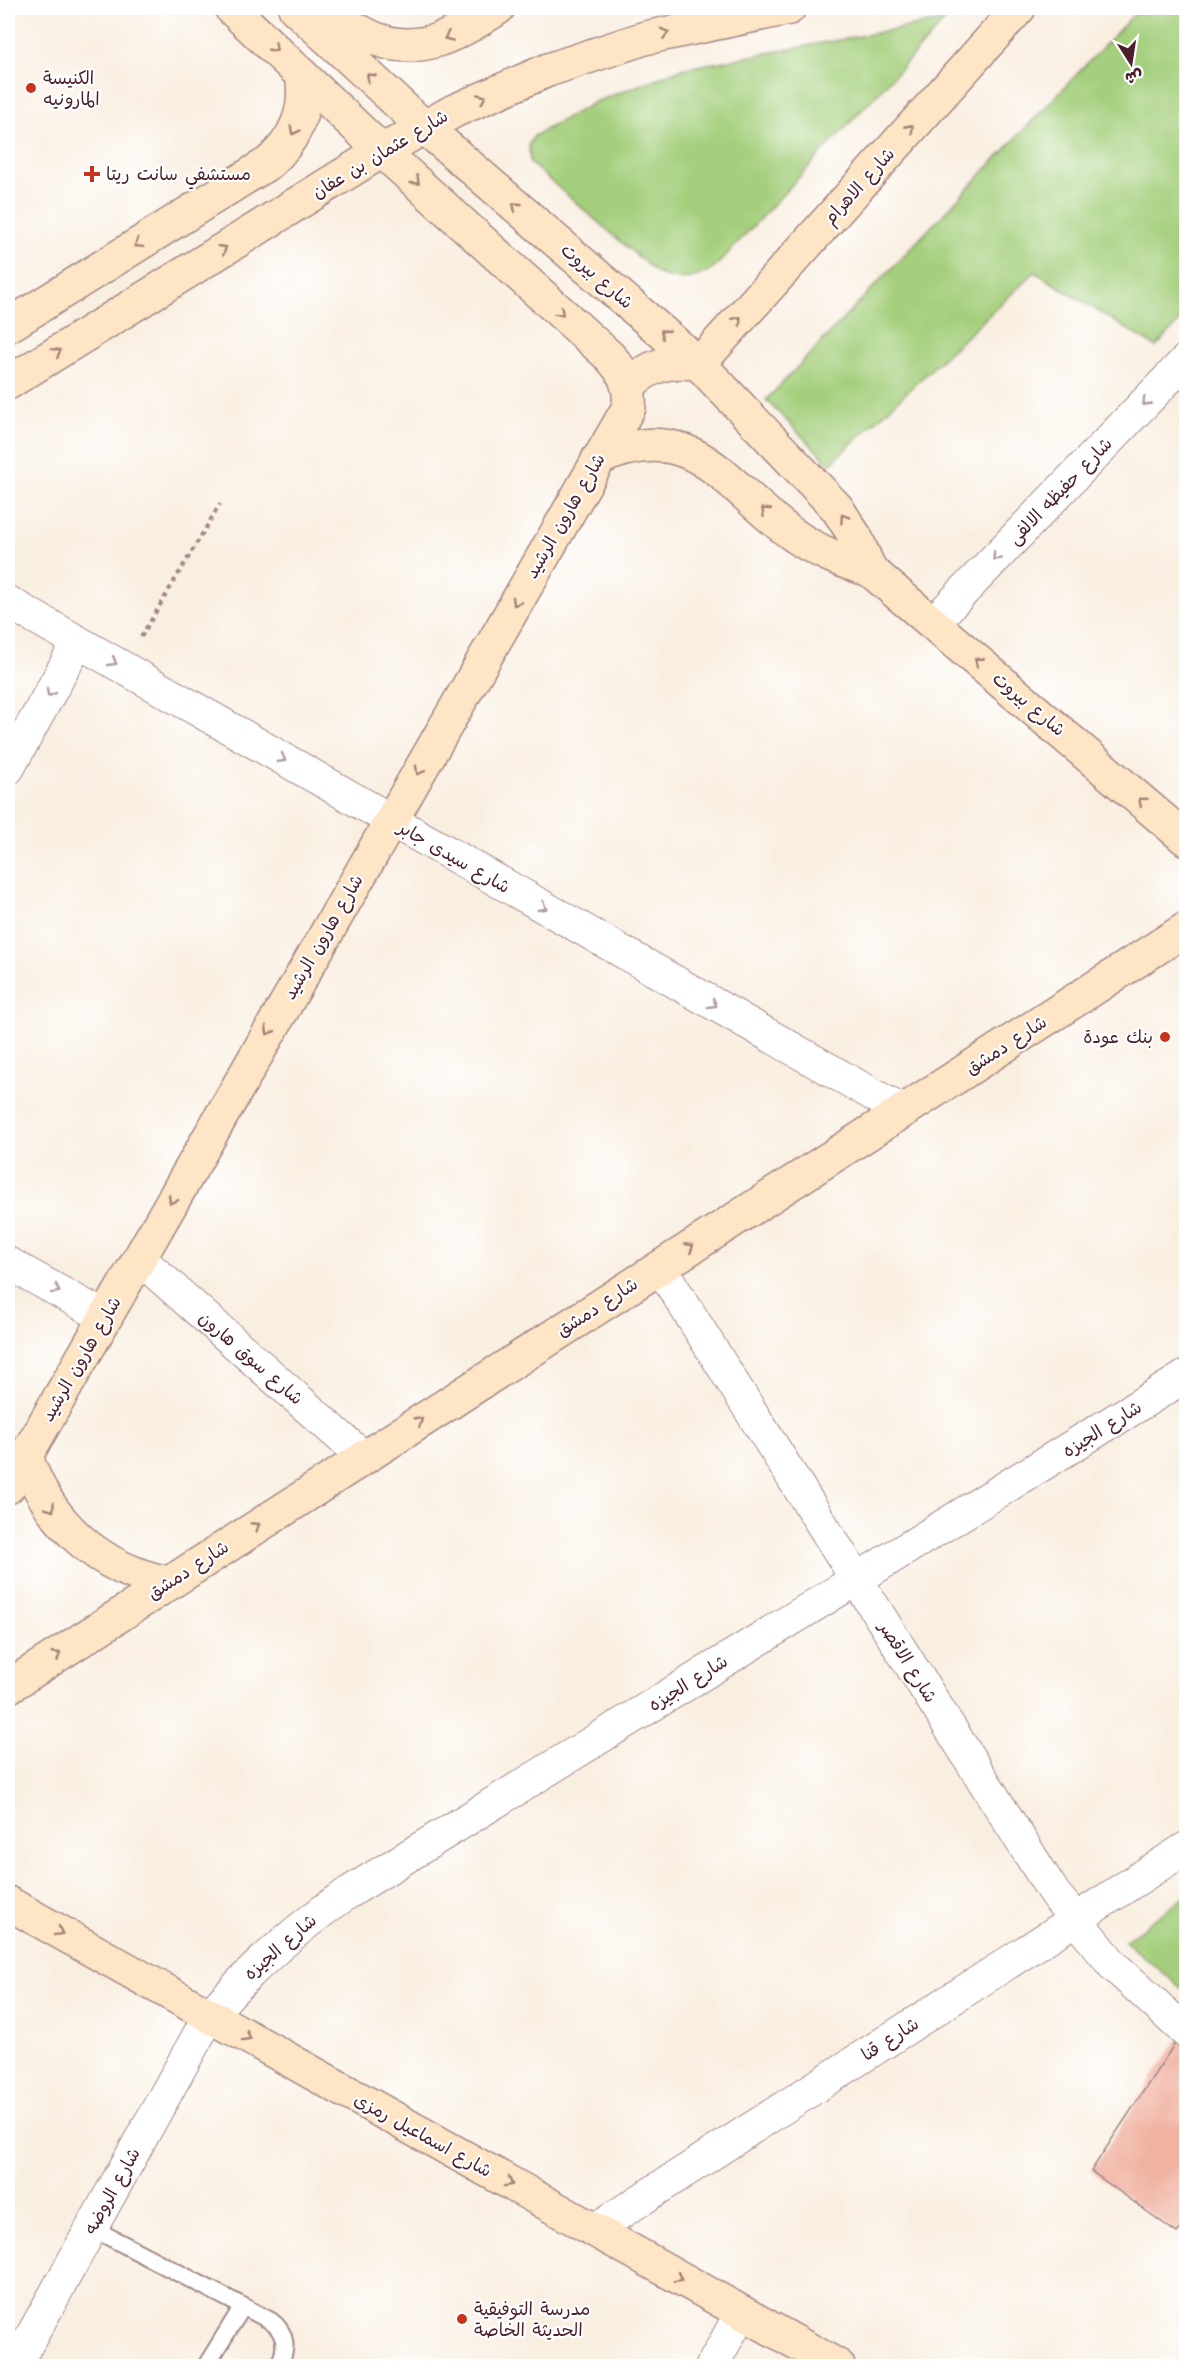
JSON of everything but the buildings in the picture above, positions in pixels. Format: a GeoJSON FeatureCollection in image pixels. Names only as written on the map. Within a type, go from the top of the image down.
{"type":"FeatureCollection","features":[{"type":"Feature","properties":{"kind":"street"},"geometry":{"type":"LineString","coordinates":[[231,8],[382,151],[609,356],[625,375],[629,386],[643,372],[661,364],[680,361],[699,364]]}},
{"type":"Feature","properties":{"kind":"street","name":"شارع بيروت"},"geometry":{"type":"LineString","coordinates":[[295,8],[423,126],[699,364],[837,508],[856,538],[870,570]]}},
{"type":"Feature","properties":{"kind":"street"},"geometry":{"type":"LineString","coordinates":[[311,8],[345,21],[370,36],[405,45],[441,41],[498,8]]}},
{"type":"Feature","properties":{"kind":"street","name":"شارع عثمان بن عفان"},"geometry":{"type":"LineString","coordinates":[[8,383],[423,126],[506,87],[580,58],[678,30],[789,8]]}},
{"type":"Feature","properties":{"kind":"street","name":"شارع الاهرام"},"geometry":{"type":"LineString","coordinates":[[699,364],[1019,8]]}},
{"type":"Feature","properties":{"kind":"street"},"geometry":{"type":"LineString","coordinates":[[8,326],[270,162],[287,144],[299,123],[304,99],[302,75]]}},
{"type":"Feature","properties":{"kind":"street","name":"شارع حفيظه الالفى"},"geometry":{"type":"LineString","coordinates":[[933,622],[1186,360]]}},
{"type":"Feature","properties":{"kind":"street","name":"شارع هارون الرشيد"},"geometry":{"type":"LineString","coordinates":[[8,1488],[597,459],[625,418],[629,407],[629,386]]}},
{"type":"Feature","properties":{"kind":"street","name":"شارع بيروت"},"geometry":{"type":"LineString","coordinates":[[597,459],[624,448],[652,445],[680,449],[719,469],[795,537],[832,556],[870,570],[1186,839]]}},
{"type":"Feature","properties":{"kind":"street","name":"شارع سيدى جابر"},"geometry":{"type":"LineString","coordinates":[[8,602],[902,1111]]}},
{"type":"Feature","properties":{"kind":"street"},"geometry":{"type":"LineString","coordinates":[[8,769],[78,642]]}},
{"type":"Feature","properties":{"kind":"street","name":"شارع دمشق"},"geometry":{"type":"LineString","coordinates":[[8,1687],[1186,929]]}},
{"type":"Feature","properties":{"kind":"street","name":"شارع سوق هارون"},"geometry":{"type":"LineString","coordinates":[[139,1258],[363,1457]]}},
{"type":"Feature","properties":{"kind":"street"},"geometry":{"type":"LineString","coordinates":[[8,1263],[105,1317]]}},
{"type":"Feature","properties":{"kind":"street","name":"شارع الاقصر"},"geometry":{"type":"LineString","coordinates":[[660,1267],[1044,1878],[1074,1921],[1128,1981],[1186,2032]]}},
{"type":"Feature","properties":{"kind":"street","name":"شارع الجيزه"},"geometry":{"type":"LineString","coordinates":[[209,2016],[274,1949],[348,1893],[1186,1377]]}},
{"type":"Feature","properties":{"kind":"street"},"geometry":{"type":"LineString","coordinates":[[26,1456],[44,1498],[72,1535],[110,1563],[138,1575],[168,1583]]}},
{"type":"Feature","properties":{"kind":"street","name":"شارع قنا"},"geometry":{"type":"LineString","coordinates":[[594,2230],[1186,1848]]}},
{"type":"Feature","properties":{"kind":"street","name":"شارع اسماعيل رمزى"},"geometry":{"type":"LineString","coordinates":[[8,1903],[838,2367]]}},
{"type":"Feature","properties":{"kind":"street","name":"شارع الروضه"},"geometry":{"type":"LineString","coordinates":[[15,2367],[209,2016]]}},
{"type":"Feature","properties":{"kind":"street"},"geometry":{"type":"LineString","coordinates":[[712,2367],[741,2313]]}},
{"type":"Feature","properties":{"kind":"lane"},"geometry":{"type":"LineString","coordinates":[[92,2228],[279,2327],[284,2337],[285,2348],[278,2367]]}},
{"type":"Feature","properties":{"kind":"lane"},"geometry":{"type":"LineString","coordinates":[[206,2367],[243,2306]]}},
{"type":"Feature","properties":{"kind":"path"},"geometry":{"type":"LineString","coordinates":[[123,668],[220,504]]}},
{"type":"Feature","properties":{"kind":"green space"},"geometry":{"type":"Polygon","coordinates":[[[1140,8],[1186,8],[1186,314],[1156,347],[1035,272],[830,464],[766,400],[1140,8]]]}},
{"type":"Feature","properties":{"kind":"green space"},"geometry":{"type":"Polygon","coordinates":[[[946,20],[716,266],[695,277],[681,279],[658,274],[530,163],[529,144],[534,136],[595,102],[681,69],[946,20]]]}},
{"type":"Feature","properties":{"kind":"green space"},"geometry":{"type":"Polygon","coordinates":[[[1186,1896],[1186,1992],[1125,1941],[1186,1896]]]}},
{"type":"Feature","properties":{"kind":"place","name":"الكنيسة المارونيه"},"geometry":{"type":"Point","coordinates":[31,88]}},
{"type":"Feature","properties":{"kind":"place","name":"مستشفي سانت ريتا"},"geometry":{"type":"Point","coordinates":[92,174]}},
{"type":"Feature","properties":{"kind":"place","name":"بنك عودة"},"geometry":{"type":"Point","coordinates":[1165,1037]}},
{"type":"Feature","properties":{"kind":"place","name":"مدرسة التوفيقية الحديثة الخاصة"},"geometry":{"type":"Point","coordinates":[462,2319]}}]}
